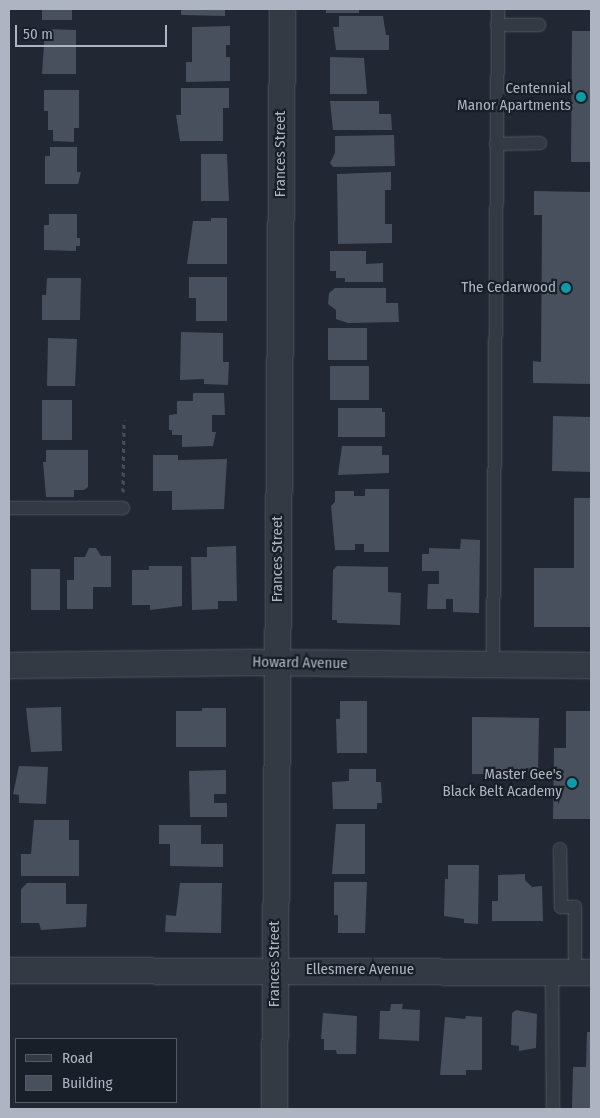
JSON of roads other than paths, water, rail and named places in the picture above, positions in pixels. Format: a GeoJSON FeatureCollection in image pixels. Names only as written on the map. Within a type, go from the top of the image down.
{"type":"FeatureCollection","features":[{"type":"Feature","properties":{"kind":"street","name":"Frances Street"},"geometry":{"type":"LineString","coordinates":[[274,1109],[282,9]]}},
{"type":"Feature","properties":{"kind":"street","name":"Howard Avenue"},"geometry":{"type":"LineString","coordinates":[[9,665],[277,663],[591,665]]}},
{"type":"Feature","properties":{"kind":"street","name":"Ellesmere Avenue"},"geometry":{"type":"LineString","coordinates":[[9,970],[275,969],[573,972]]}},
{"type":"Feature","properties":{"kind":"lane"},"geometry":{"type":"LineString","coordinates":[[493,664],[498,9]]}},
{"type":"Feature","properties":{"kind":"lane"},"geometry":{"type":"LineString","coordinates":[[497,25],[539,25]]}},
{"type":"Feature","properties":{"kind":"lane"},"geometry":{"type":"LineString","coordinates":[[496,144],[540,143]]}},
{"type":"Feature","properties":{"kind":"lane"},"geometry":{"type":"LineString","coordinates":[[9,508],[123,508]]}},
{"type":"Feature","properties":{"kind":"lane"},"geometry":{"type":"LineString","coordinates":[[553,1109],[573,972],[575,906],[561,906],[560,849]]}},
{"type":"Feature","properties":{"kind":"place","name":"Centennial Manor Apartments"},"geometry":{"type":"Point","coordinates":[581,97]}},
{"type":"Feature","properties":{"kind":"place","name":"The Cedarwood"},"geometry":{"type":"Point","coordinates":[566,288]}},
{"type":"Feature","properties":{"kind":"place","name":"Master Gee's Black Belt Academy"},"geometry":{"type":"Point","coordinates":[572,783]}}]}
